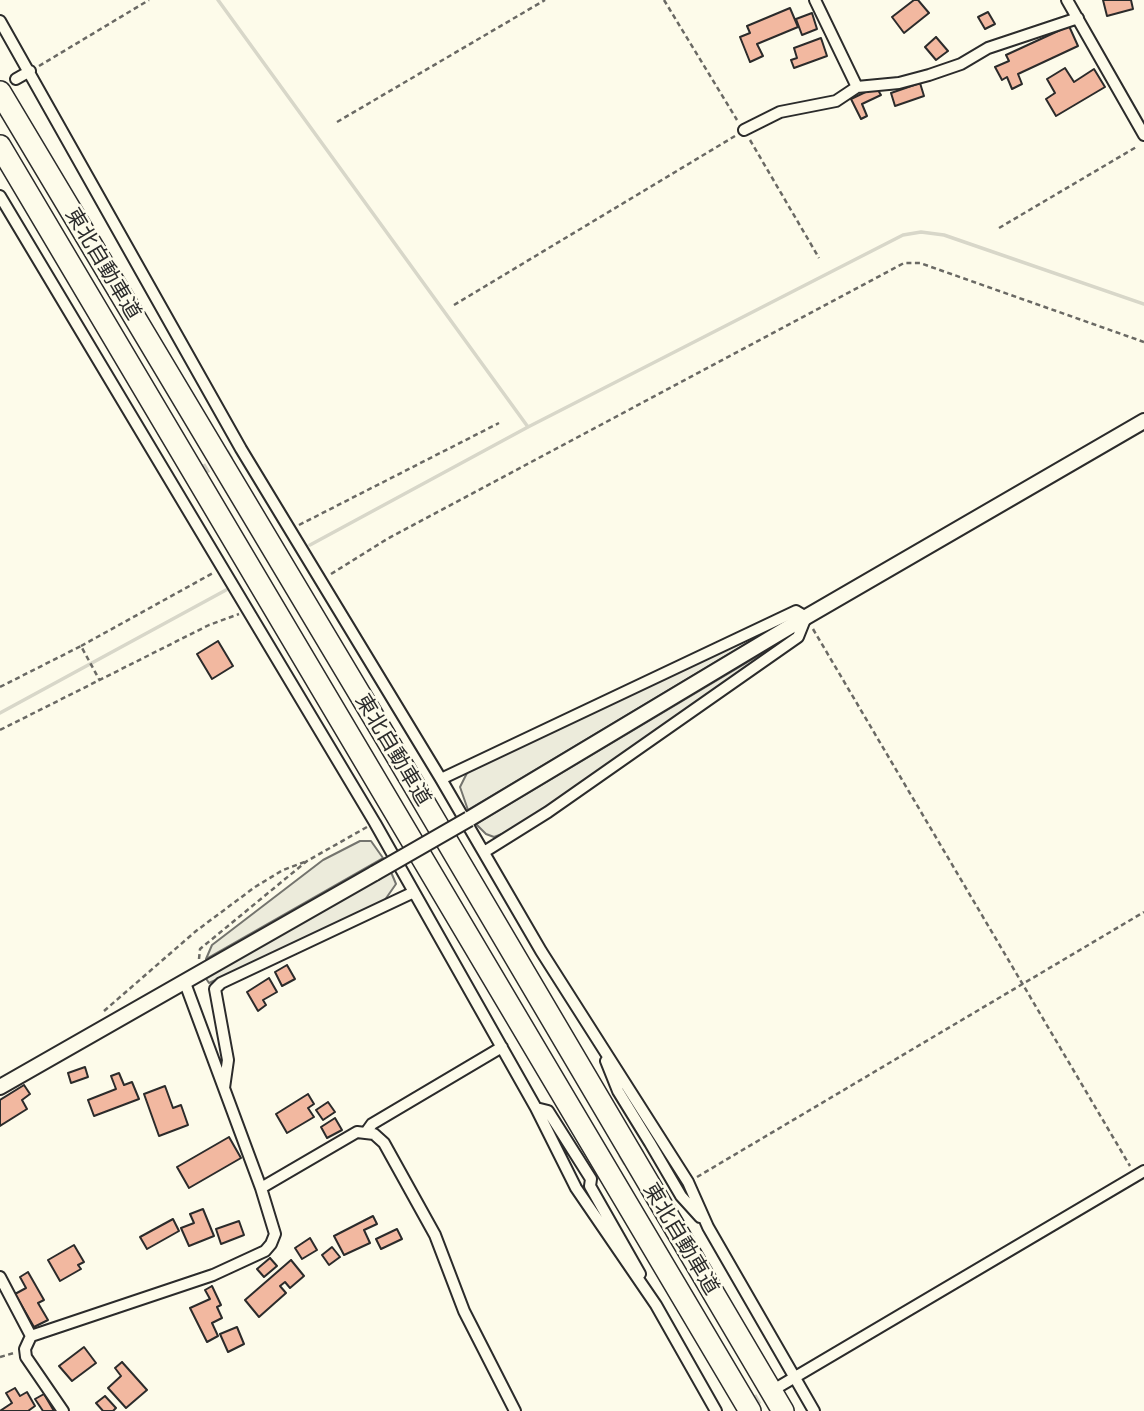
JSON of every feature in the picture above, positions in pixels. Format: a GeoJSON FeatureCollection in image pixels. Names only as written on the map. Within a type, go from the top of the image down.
{"type":"FeatureCollection","features":[{"type":"Feature","properties":{"kind":"highway","name":"東北自動車道"},"geometry":{"type":"LineString","coordinates":[[8,86],[395,753],[783,1411]]}},
{"type":"Feature","properties":{"kind":"highway","name":"東北自動車道"},"geometry":{"type":"LineString","coordinates":[[0,146],[750,1411]]}},
{"type":"Feature","properties":{"kind":"street"},"geometry":{"type":"LineString","coordinates":[[815,0],[857,87]]}},
{"type":"Feature","properties":{"kind":"street"},"geometry":{"type":"LineString","coordinates":[[1067,0],[1144,135]]}},
{"type":"Feature","properties":{"kind":"street"},"geometry":{"type":"LineString","coordinates":[[744,130],[780,112],[836,101],[857,87],[899,83],[929,75],[961,64],[988,48],[1078,18]]}},
{"type":"Feature","properties":{"kind":"street"},"geometry":{"type":"LineString","coordinates":[[0,21],[236,451],[322,579],[541,951],[688,1182],[709,1227],[814,1411]]}},
{"type":"Feature","properties":{"kind":"street"},"geometry":{"type":"LineString","coordinates":[[8,86],[30,72]]}},
{"type":"Feature","properties":{"kind":"street"},"geometry":{"type":"LineString","coordinates":[[0,195],[181,483],[224,567],[375,823],[502,1047],[576,1188],[656,1305]]}},
{"type":"Feature","properties":{"kind":"street"},"geometry":{"type":"LineString","coordinates":[[0,1087],[469,819],[806,617],[1144,421]]}},
{"type":"Feature","properties":{"kind":"street"},"geometry":{"type":"LineString","coordinates":[[441,779],[796,611],[806,617]]}},
{"type":"Feature","properties":{"kind":"street"},"geometry":{"type":"LineString","coordinates":[[484,852],[548,812],[798,637],[806,617]]}},
{"type":"Feature","properties":{"kind":"street"},"geometry":{"type":"LineString","coordinates":[[223,1088],[228,1060],[215,989],[221,983],[414,892]]}},
{"type":"Feature","properties":{"kind":"street"},"geometry":{"type":"LineString","coordinates":[[63,1411],[26,1357],[25,1349],[31,1336],[214,1275],[265,1251],[275,1234],[261,1188],[223,1088],[191,979]]}},
{"type":"Feature","properties":{"kind":"street"},"geometry":{"type":"LineString","coordinates":[[595,1032],[618,1091],[646,1146],[681,1196],[709,1227]]}},
{"type":"Feature","properties":{"kind":"street"},"geometry":{"type":"LineString","coordinates":[[367,1131],[372,1124],[502,1047]]}},
{"type":"Feature","properties":{"kind":"street"},"geometry":{"type":"LineString","coordinates":[[536,1108],[548,1111],[593,1178],[590,1186],[716,1411]]}},
{"type":"Feature","properties":{"kind":"street"},"geometry":{"type":"LineString","coordinates":[[261,1188],[357,1132],[367,1131],[384,1143],[435,1235],[464,1311],[515,1411]]}},
{"type":"Feature","properties":{"kind":"street"},"geometry":{"type":"LineString","coordinates":[[780,1386],[1140,1173]]}},
{"type":"Feature","properties":{"kind":"street"},"geometry":{"type":"LineString","coordinates":[[0,1277],[31,1336]]}},
{"type":"Feature","properties":{"kind":"path"},"geometry":{"type":"LineString","coordinates":[[30,72],[149,0]]}},
{"type":"Feature","properties":{"kind":"path"},"geometry":{"type":"LineString","coordinates":[[337,122],[545,0]]}},
{"type":"Feature","properties":{"kind":"path"},"geometry":{"type":"LineString","coordinates":[[664,0],[819,258]]}},
{"type":"Feature","properties":{"kind":"path"},"geometry":{"type":"LineString","coordinates":[[454,305],[744,130]]}},
{"type":"Feature","properties":{"kind":"path"},"geometry":{"type":"LineString","coordinates":[[999,228],[1144,142]]}},
{"type":"Feature","properties":{"kind":"path"},"geometry":{"type":"LineString","coordinates":[[322,579],[387,539],[904,263],[920,263],[1144,342]]}},
{"type":"Feature","properties":{"kind":"path"},"geometry":{"type":"LineString","coordinates":[[290,529],[499,423]]}},
{"type":"Feature","properties":{"kind":"path"},"geometry":{"type":"LineString","coordinates":[[0,687],[81,646],[224,567]]}},
{"type":"Feature","properties":{"kind":"path"},"geometry":{"type":"LineString","coordinates":[[0,730],[209,625],[250,610]]}},
{"type":"Feature","properties":{"kind":"path"},"geometry":{"type":"LineString","coordinates":[[806,617],[1023,984],[1140,1173]]}},
{"type":"Feature","properties":{"kind":"path"},"geometry":{"type":"LineString","coordinates":[[81,646],[100,681]]}},
{"type":"Feature","properties":{"kind":"path"},"geometry":{"type":"LineString","coordinates":[[101,1014],[196,931],[255,887],[375,823]]}},
{"type":"Feature","properties":{"kind":"path"},"geometry":{"type":"LineString","coordinates":[[191,979],[200,948],[307,861]]}},
{"type":"Feature","properties":{"kind":"path"},"geometry":{"type":"LineString","coordinates":[[688,1182],[1144,912]]}},
{"type":"Feature","properties":{"kind":"path"},"geometry":{"type":"LineString","coordinates":[[0,1357],[25,1349]]}},
{"type":"Feature","properties":{"kind":"shaded area"},"geometry":{"type":"Polygon","coordinates":[[[779,624],[468,810],[460,787],[467,773],[475,767],[779,624]]]}},
{"type":"Feature","properties":{"kind":"shaded area"},"geometry":{"type":"Polygon","coordinates":[[[788,638],[541,811],[494,837],[486,834],[476,824],[788,638]]]}},
{"type":"Feature","properties":{"kind":"shaded area"},"geometry":{"type":"Polygon","coordinates":[[[360,841],[371,841],[383,858],[206,959],[212,945],[323,860],[360,841]]]}},
{"type":"Feature","properties":{"kind":"shaded area"},"geometry":{"type":"Polygon","coordinates":[[[391,872],[396,884],[382,904],[209,983],[205,977],[391,872]]]}},
{"type":"Feature","properties":{"kind":"building"},"geometry":{"type":"Polygon","coordinates":[[[914,0],[918,0],[929,13],[904,33],[892,17],[914,0]]]}},
{"type":"Feature","properties":{"kind":"building"},"geometry":{"type":"Polygon","coordinates":[[[1103,0],[1131,0],[1133,9],[1107,16],[1103,0]]]}},
{"type":"Feature","properties":{"kind":"building"},"geometry":{"type":"Polygon","coordinates":[[[790,8],[798,27],[757,44],[763,56],[750,62],[740,37],[750,33],[747,26],[790,8]]]}},
{"type":"Feature","properties":{"kind":"building"},"geometry":{"type":"Polygon","coordinates":[[[988,12],[995,24],[985,29],[978,17],[988,12]]]}},
{"type":"Feature","properties":{"kind":"building"},"geometry":{"type":"Polygon","coordinates":[[[812,13],[817,29],[802,35],[796,19],[812,13]]]}},
{"type":"Feature","properties":{"kind":"building"},"geometry":{"type":"Polygon","coordinates":[[[1069,26],[1078,46],[1018,74],[1022,84],[1012,89],[1007,77],[1002,80],[995,67],[1009,61],[1006,55],[1069,26]]]}},
{"type":"Feature","properties":{"kind":"building"},"geometry":{"type":"Polygon","coordinates":[[[936,37],[948,51],[936,60],[925,47],[936,37]]]}},
{"type":"Feature","properties":{"kind":"building"},"geometry":{"type":"Polygon","coordinates":[[[821,38],[827,56],[794,68],[791,60],[797,58],[794,48],[821,38]]]}},
{"type":"Feature","properties":{"kind":"building"},"geometry":{"type":"Polygon","coordinates":[[[1065,68],[1074,82],[1094,69],[1105,87],[1056,116],[1046,99],[1055,93],[1047,79],[1065,68]]]}},
{"type":"Feature","properties":{"kind":"building"},"geometry":{"type":"Polygon","coordinates":[[[920,83],[924,96],[895,106],[891,93],[920,83]]]}},
{"type":"Feature","properties":{"kind":"building"},"geometry":{"type":"Polygon","coordinates":[[[876,87],[881,95],[862,104],[867,116],[861,119],[851,99],[876,87]]]}},
{"type":"Feature","properties":{"kind":"building"},"geometry":{"type":"Polygon","coordinates":[[[218,641],[233,666],[212,679],[197,654],[218,641]]]}},
{"type":"Feature","properties":{"kind":"building"},"geometry":{"type":"Polygon","coordinates":[[[287,965],[295,979],[282,986],[275,972],[287,965]]]}},
{"type":"Feature","properties":{"kind":"building"},"geometry":{"type":"Polygon","coordinates":[[[269,978],[277,992],[263,1000],[266,1005],[258,1011],[247,992],[269,978]]]}},
{"type":"Feature","properties":{"kind":"building"},"geometry":{"type":"Polygon","coordinates":[[[85,1067],[88,1077],[71,1083],[68,1073],[85,1067]]]}},
{"type":"Feature","properties":{"kind":"building"},"geometry":{"type":"Polygon","coordinates":[[[119,1073],[124,1085],[132,1082],[139,1099],[94,1116],[88,1100],[116,1089],[111,1076],[119,1073]]]}},
{"type":"Feature","properties":{"kind":"building"},"geometry":{"type":"Polygon","coordinates":[[[24,1085],[30,1094],[22,1100],[27,1109],[0,1126],[0,1100],[24,1085]]]}},
{"type":"Feature","properties":{"kind":"building"},"geometry":{"type":"Polygon","coordinates":[[[165,1086],[173,1108],[181,1105],[188,1125],[159,1136],[144,1094],[165,1086]]]}},
{"type":"Feature","properties":{"kind":"building"},"geometry":{"type":"Polygon","coordinates":[[[308,1094],[314,1104],[308,1108],[314,1117],[287,1133],[276,1114],[308,1094]]]}},
{"type":"Feature","properties":{"kind":"building"},"geometry":{"type":"Polygon","coordinates":[[[328,1102],[335,1112],[323,1120],[316,1110],[328,1102]]]}},
{"type":"Feature","properties":{"kind":"building"},"geometry":{"type":"Polygon","coordinates":[[[335,1118],[342,1130],[327,1138],[321,1127],[335,1118]]]}},
{"type":"Feature","properties":{"kind":"building"},"geometry":{"type":"Polygon","coordinates":[[[229,1137],[241,1158],[189,1188],[177,1167],[229,1137]]]}},
{"type":"Feature","properties":{"kind":"building"},"geometry":{"type":"Polygon","coordinates":[[[203,1209],[214,1236],[189,1246],[181,1228],[194,1223],[190,1214],[203,1209]]]}},
{"type":"Feature","properties":{"kind":"building"},"geometry":{"type":"Polygon","coordinates":[[[373,1216],[377,1224],[364,1230],[370,1243],[344,1255],[334,1236],[373,1216]]]}},
{"type":"Feature","properties":{"kind":"building"},"geometry":{"type":"Polygon","coordinates":[[[173,1219],[179,1231],[147,1249],[140,1237],[173,1219]]]}},
{"type":"Feature","properties":{"kind":"building"},"geometry":{"type":"Polygon","coordinates":[[[239,1221],[244,1235],[221,1244],[216,1229],[239,1221]]]}},
{"type":"Feature","properties":{"kind":"building"},"geometry":{"type":"Polygon","coordinates":[[[397,1229],[402,1239],[381,1249],[376,1239],[397,1229]]]}},
{"type":"Feature","properties":{"kind":"building"},"geometry":{"type":"Polygon","coordinates":[[[310,1238],[317,1250],[302,1259],[295,1248],[310,1238]]]}},
{"type":"Feature","properties":{"kind":"building"},"geometry":{"type":"Polygon","coordinates":[[[74,1245],[84,1262],[78,1265],[81,1269],[60,1281],[48,1260],[74,1245]]]}},
{"type":"Feature","properties":{"kind":"building"},"geometry":{"type":"Polygon","coordinates":[[[332,1247],[340,1257],[329,1265],[322,1255],[332,1247]]]}},
{"type":"Feature","properties":{"kind":"building"},"geometry":{"type":"Polygon","coordinates":[[[270,1258],[277,1266],[264,1277],[257,1269],[270,1258]]]}},
{"type":"Feature","properties":{"kind":"building"},"geometry":{"type":"Polygon","coordinates":[[[291,1260],[304,1276],[290,1288],[285,1282],[280,1286],[286,1293],[259,1317],[245,1300],[291,1260]]]}},
{"type":"Feature","properties":{"kind":"building"},"geometry":{"type":"Polygon","coordinates":[[[28,1272],[44,1300],[38,1303],[48,1320],[34,1327],[15,1294],[26,1288],[20,1277],[28,1272]]]}},
{"type":"Feature","properties":{"kind":"building"},"geometry":{"type":"Polygon","coordinates":[[[212,1286],[221,1305],[217,1307],[222,1318],[212,1323],[218,1336],[207,1342],[190,1308],[210,1299],[205,1290],[212,1286]]]}},
{"type":"Feature","properties":{"kind":"building"},"geometry":{"type":"Polygon","coordinates":[[[237,1327],[244,1344],[228,1352],[220,1334],[237,1327]]]}},
{"type":"Feature","properties":{"kind":"building"},"geometry":{"type":"Polygon","coordinates":[[[84,1347],[96,1363],[72,1381],[59,1366],[84,1347]]]}},
{"type":"Feature","properties":{"kind":"building"},"geometry":{"type":"Polygon","coordinates":[[[122,1362],[147,1390],[126,1408],[108,1388],[121,1376],[115,1368],[122,1362]]]}},
{"type":"Feature","properties":{"kind":"building"},"geometry":{"type":"Polygon","coordinates":[[[15,1388],[20,1396],[27,1392],[35,1406],[28,1411],[0,1411],[12,1403],[6,1393],[15,1388]]]}},
{"type":"Feature","properties":{"kind":"building"},"geometry":{"type":"Polygon","coordinates":[[[44,1394],[54,1411],[43,1411],[35,1399],[44,1394]]]}},
{"type":"Feature","properties":{"kind":"building"},"geometry":{"type":"Polygon","coordinates":[[[105,1396],[116,1408],[113,1411],[103,1411],[96,1403],[105,1396]]]}},
{"type":"Feature","properties":{"kind":"waterway"},"geometry":{"type":"LineString","coordinates":[[218,0],[528,427]]}},
{"type":"Feature","properties":{"kind":"waterway"},"geometry":{"type":"LineString","coordinates":[[310,545],[528,427],[903,235],[921,232],[944,235],[1144,304]]}},
{"type":"Feature","properties":{"kind":"waterway"},"geometry":{"type":"LineString","coordinates":[[0,713],[226,590]]}},
{"type":"Feature","properties":{"kind":"tunnel"},"geometry":{"type":"LineString","coordinates":[[186,480],[231,454]]}},
{"type":"Feature","properties":{"kind":"tunnel"},"geometry":{"type":"LineString","coordinates":[[595,1176],[642,1148]]}},
{"type":"Feature","properties":{"kind":"tunnel"},"geometry":{"type":"LineString","coordinates":[[737,1411],[772,1391]]}}]}
